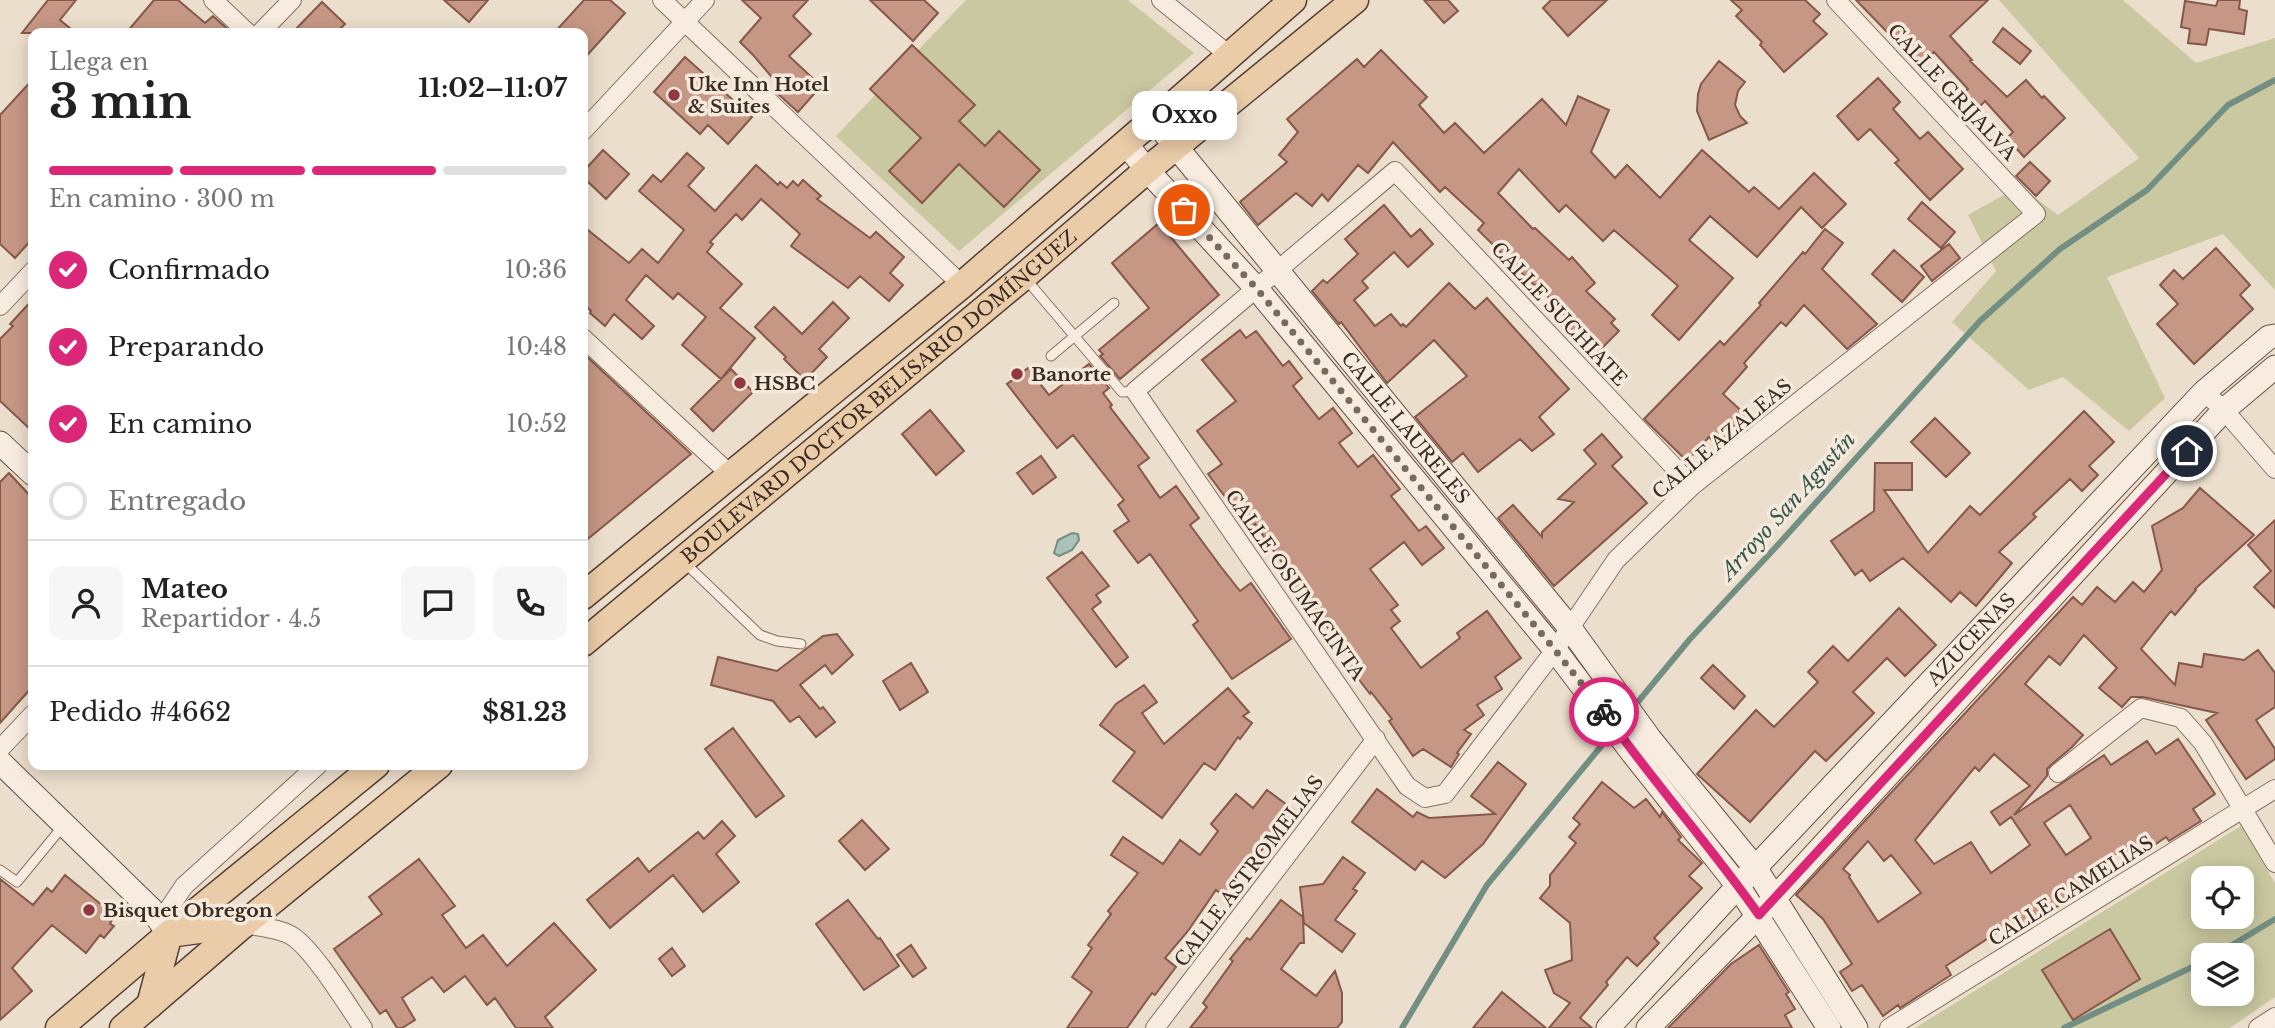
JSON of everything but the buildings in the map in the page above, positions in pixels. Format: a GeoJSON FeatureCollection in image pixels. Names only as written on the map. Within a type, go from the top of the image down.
{"type":"FeatureCollection","features":[{"type":"Feature","properties":{"kind":"main road","name":"BOULEVARD DOCTOR BELISARIO DOMÍNGUEZ"},"geometry":{"type":"LineString","coordinates":[[588,592],[962,285],[1293,0]]}},
{"type":"Feature","properties":{"kind":"main road","name":"BOULEVARD DOCTOR BELISARIO DOMÍNGUEZ"},"geometry":{"type":"LineString","coordinates":[[588,639],[1147,170],[1355,0]]}},
{"type":"Feature","properties":{"kind":"main road"},"geometry":{"type":"LineString","coordinates":[[59,1028],[361,770]]}},
{"type":"Feature","properties":{"kind":"main road"},"geometry":{"type":"LineString","coordinates":[[137,1024],[244,924],[433,770]]}},
{"type":"Feature","properties":{"kind":"main road"},"geometry":{"type":"LineString","coordinates":[[169,934],[244,924]]}},
{"type":"Feature","properties":{"kind":"main road"},"geometry":{"type":"LineString","coordinates":[[137,1024],[169,934]]}},
{"type":"Feature","properties":{"kind":"street"},"geometry":{"type":"LineString","coordinates":[[213,0],[243,28]]}},
{"type":"Feature","properties":{"kind":"street"},"geometry":{"type":"LineString","coordinates":[[265,28],[292,0]]}},
{"type":"Feature","properties":{"kind":"street"},"geometry":{"type":"LineString","coordinates":[[662,0],[962,285]]}},
{"type":"Feature","properties":{"kind":"street"},"geometry":{"type":"LineString","coordinates":[[588,126],[705,0]]}},
{"type":"Feature","properties":{"kind":"street"},"geometry":{"type":"LineString","coordinates":[[1161,0],[1229,55]]}},
{"type":"Feature","properties":{"kind":"street","name":"CALLE GRIJALVA"},"geometry":{"type":"LineString","coordinates":[[1836,0],[2036,214]]}},
{"type":"Feature","properties":{"kind":"street","name":"CALLE LAURELES"},"geometry":{"type":"LineString","coordinates":[[1155,121],[1175,149],[1570,628],[1604,695],[1759,915],[1829,1028]]}},
{"type":"Feature","properties":{"kind":"street","name":"CALLE LAURELES"},"geometry":{"type":"LineString","coordinates":[[1126,144],[1257,289],[1555,650],[1604,695]]}},
{"type":"Feature","properties":{"kind":"street","name":"CALLE SUCHIATE"},"geometry":{"type":"LineString","coordinates":[[1278,273],[1395,172],[1692,486]]}},
{"type":"Feature","properties":{"kind":"street","name":"CALLE AZALEAS"},"geometry":{"type":"LineString","coordinates":[[1426,798],[1445,794],[1555,650],[1616,561],[1692,486],[2036,214]]}},
{"type":"Feature","properties":{"kind":"street"},"geometry":{"type":"LineString","coordinates":[[1135,391],[1278,273]]}},
{"type":"Feature","properties":{"kind":"street"},"geometry":{"type":"LineString","coordinates":[[0,306],[28,276]]}},
{"type":"Feature","properties":{"kind":"street","name":"AZUCENAS"},"geometry":{"type":"LineString","coordinates":[[1608,1028],[1738,886],[2204,392],[2269,337],[2275,336]]}},
{"type":"Feature","properties":{"kind":"street"},"geometry":{"type":"LineString","coordinates":[[588,343],[731,475]]}},
{"type":"Feature","properties":{"kind":"street"},"geometry":{"type":"LineString","coordinates":[[1648,1028],[1759,915],[2224,410],[2275,367]]}},
{"type":"Feature","properties":{"kind":"street","name":"CALLE OSUMACINTA"},"geometry":{"type":"LineString","coordinates":[[1135,391],[1376,738],[1406,786],[1426,798]]}},
{"type":"Feature","properties":{"kind":"street"},"geometry":{"type":"LineString","coordinates":[[2204,392],[2224,410],[2275,469]]}},
{"type":"Feature","properties":{"kind":"street"},"geometry":{"type":"LineString","coordinates":[[0,443],[28,469]]}},
{"type":"Feature","properties":{"kind":"street"},"geometry":{"type":"LineString","coordinates":[[2058,774],[2141,708],[2181,718],[2203,743],[2271,856]]}},
{"type":"Feature","properties":{"kind":"street"},"geometry":{"type":"LineString","coordinates":[[0,749],[28,719]]}},
{"type":"Feature","properties":{"kind":"street","name":"CALLE ASTROMELIAS"},"geometry":{"type":"LineString","coordinates":[[1155,1028],[1376,738]]}},
{"type":"Feature","properties":{"kind":"street"},"geometry":{"type":"LineString","coordinates":[[1640,745],[1756,869],[1856,1028]]}},
{"type":"Feature","properties":{"kind":"street"},"geometry":{"type":"LineString","coordinates":[[0,762],[152,910],[169,934]]}},
{"type":"Feature","properties":{"kind":"street"},"geometry":{"type":"LineString","coordinates":[[169,934],[168,911],[184,887],[313,770]]}},
{"type":"Feature","properties":{"kind":"street","name":"CALLE CAMELIAS"},"geometry":{"type":"LineString","coordinates":[[1889,1028],[2275,789]]}},
{"type":"Feature","properties":{"kind":"street"},"geometry":{"type":"LineString","coordinates":[[244,924],[293,936],[307,949],[363,1028]]}},
{"type":"Feature","properties":{"kind":"street"},"geometry":{"type":"LineString","coordinates":[[2258,1028],[2275,1017]]}},
{"type":"Feature","properties":{"kind":"lane"},"geometry":{"type":"LineString","coordinates":[[1023,276],[1122,392],[1135,391]]}},
{"type":"Feature","properties":{"kind":"lane"},"geometry":{"type":"LineString","coordinates":[[1051,356],[1114,303]]}},
{"type":"Feature","properties":{"kind":"lane"},"geometry":{"type":"LineString","coordinates":[[681,559],[760,635],[776,642],[802,644]]}},
{"type":"Feature","properties":{"kind":"lane"},"geometry":{"type":"LineString","coordinates":[[0,870],[18,882],[63,825]]}},
{"type":"Feature","properties":{"kind":"shaded area"},"geometry":{"type":"Polygon","coordinates":[[[966,0],[1128,0],[1194,53],[959,251],[836,136],[966,0]]]}},
{"type":"Feature","properties":{"kind":"shaded area"},"geometry":{"type":"Polygon","coordinates":[[[1999,0],[2123,0],[2196,63],[2275,38],[2275,290],[2223,234],[2107,277],[2165,398],[2129,431],[2063,377],[2029,390],[1952,322],[1996,271],[1968,215],[2020,186],[2058,215],[2139,158],[1999,0]]]}},
{"type":"Feature","properties":{"kind":"shaded area"},"geometry":{"type":"Polygon","coordinates":[[[1072,533],[1078,534],[1079,540],[1072,550],[1059,556],[1054,553],[1058,540],[1072,533]]]}},
{"type":"Feature","properties":{"kind":"shaded area"},"geometry":{"type":"Polygon","coordinates":[[[2241,826],[2275,883],[2275,997],[2230,1028],[1915,1028],[2241,826]]]}},
{"type":"Feature","properties":{"kind":"waterway","name":"Arroyo San Agustín"},"geometry":{"type":"LineString","coordinates":[[1632,709],[1690,639],[1980,321],[2060,249],[2147,190],[2228,105],[2275,80]]}},
{"type":"Feature","properties":{"kind":"waterway","name":"Arroyo San Agustín"},"geometry":{"type":"LineString","coordinates":[[1402,1028],[1487,885],[1612,733]]}},
{"type":"Feature","properties":{"kind":"waterway"},"geometry":{"type":"LineString","coordinates":[[2235,943],[2275,919]]}},
{"type":"Feature","properties":{"kind":"waterway"},"geometry":{"type":"LineString","coordinates":[[2064,1028],[2191,968]]}},
{"type":"Feature","properties":{"kind":"way so far"},"geometry":{"type":"LineString","coordinates":[[1184,210],[1257,289],[1604,712]]}},
{"type":"Feature","properties":{"kind":"place","name":"Uke Inn Hotel & Suites"},"geometry":{"type":"Point","coordinates":[674,95]}},
{"type":"Feature","properties":{"kind":"place","name":"Oxxo"},"geometry":{"type":"Point","coordinates":[1184,210]}},
{"type":"Feature","properties":{"kind":"place","name":"Banorte"},"geometry":{"type":"Point","coordinates":[1017,374]}},
{"type":"Feature","properties":{"kind":"place","name":"HSBC"},"geometry":{"type":"Point","coordinates":[740,383]}},
{"type":"Feature","properties":{"kind":"place","name":"Bisquet Obregon"},"geometry":{"type":"Point","coordinates":[89,910]}},
{"type":"Feature","properties":{"kind":"route"},"geometry":{"type":"LineString","coordinates":[[1604,712],[1631,751],[1759,915],[2187,451]]}}]}
